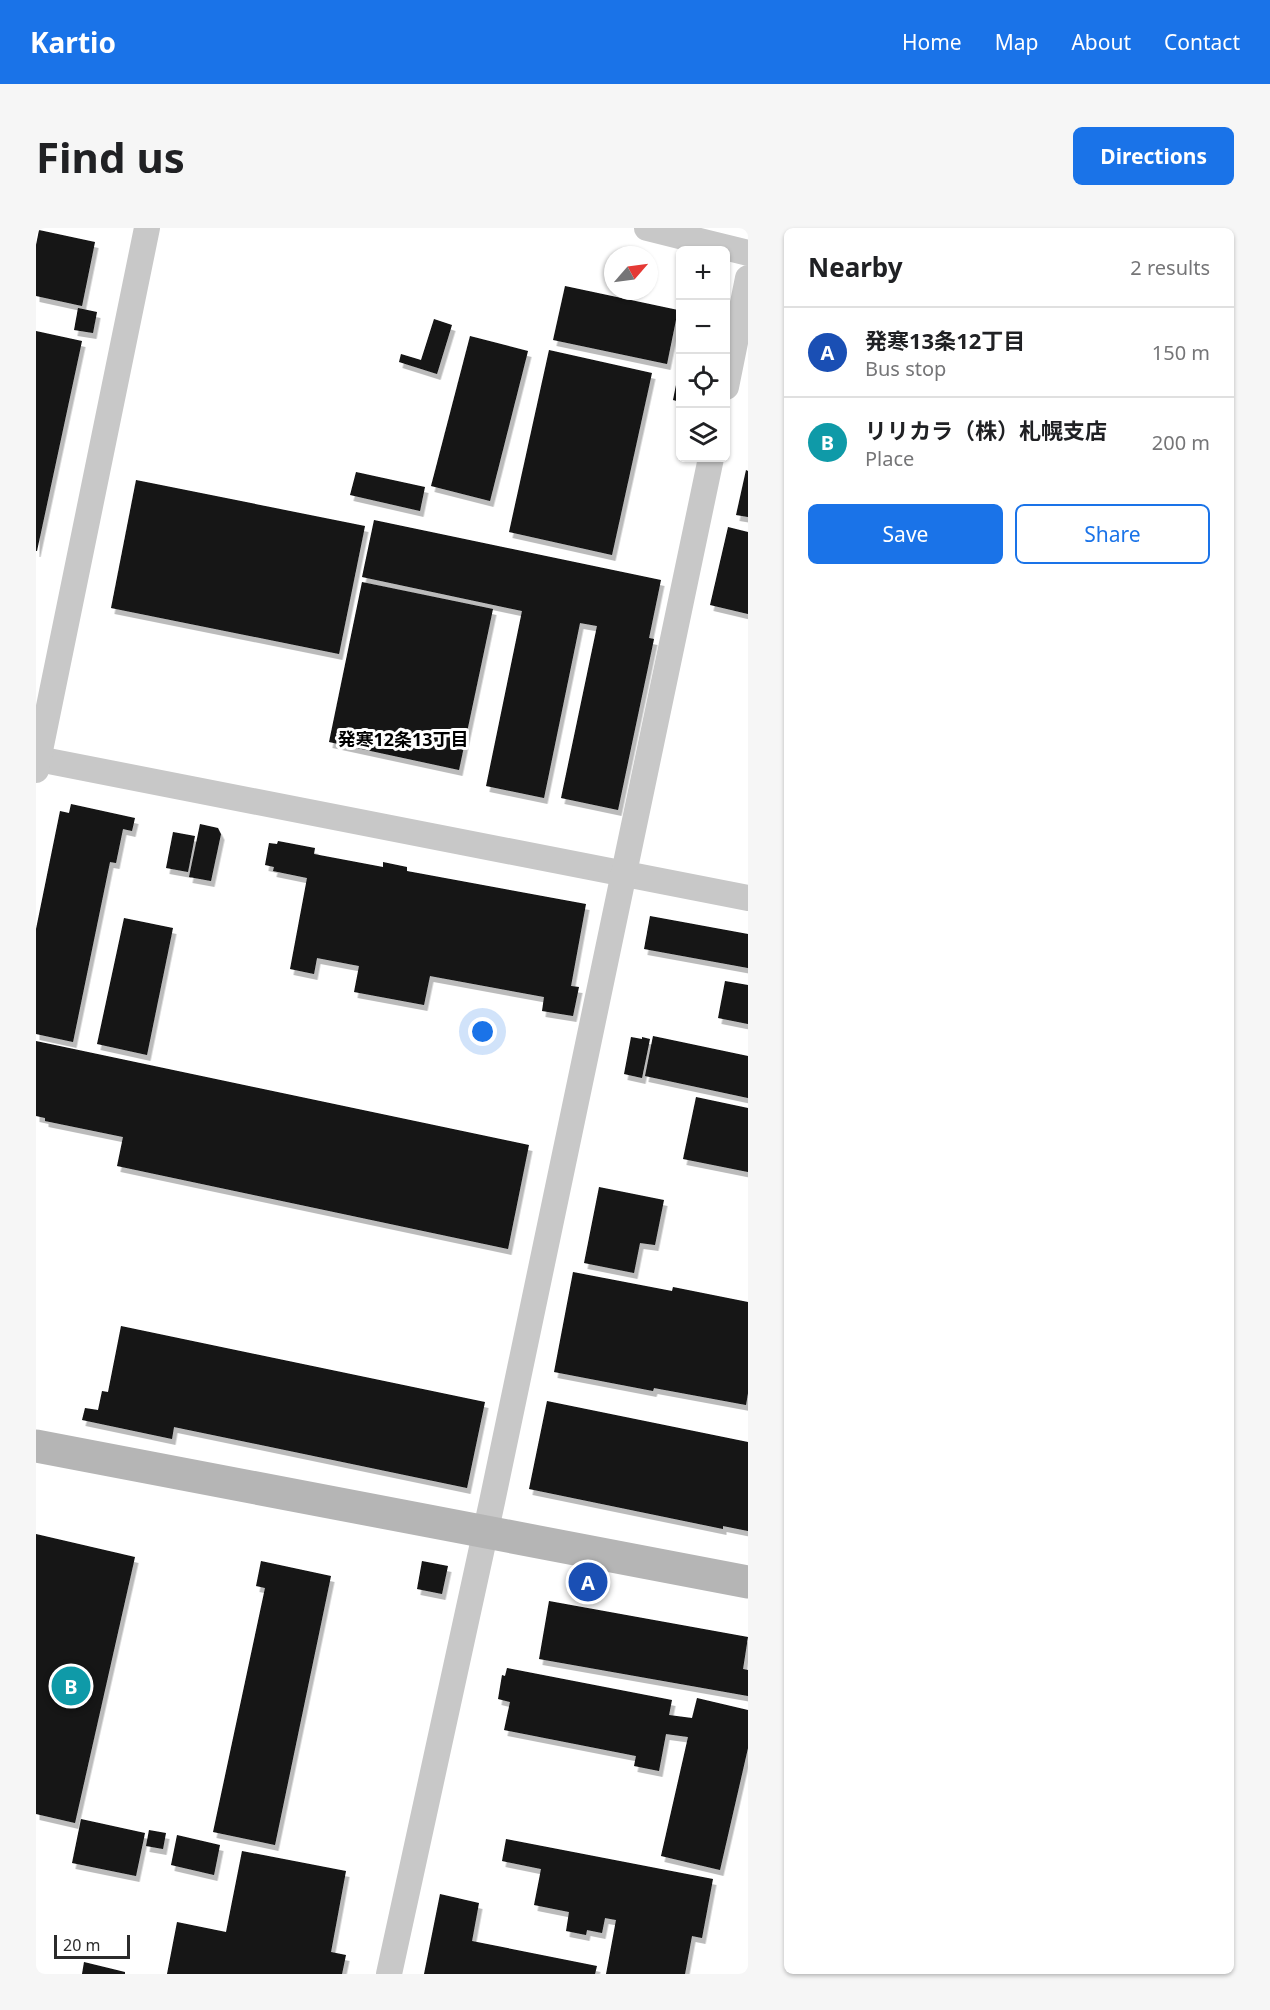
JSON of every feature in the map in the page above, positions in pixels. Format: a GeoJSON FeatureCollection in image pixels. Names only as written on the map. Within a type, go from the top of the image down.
{"type":"FeatureCollection","features":[{"type":"Feature","properties":{"kind":"street"},"geometry":{"type":"LineString","coordinates":[[147,228],[37,764],[748,898]]}},
{"type":"Feature","properties":{"kind":"street"},"geometry":{"type":"LineString","coordinates":[[647,228],[748,253]]}},
{"type":"Feature","properties":{"kind":"street"},"geometry":{"type":"LineString","coordinates":[[730,367],[748,278]]}},
{"type":"Feature","properties":{"kind":"street"},"geometry":{"type":"LineString","coordinates":[[389,1974],[625,874],[710,462]]}},
{"type":"Feature","properties":{"kind":"street"},"geometry":{"type":"LineString","coordinates":[[36,1446],[748,1582]]}},
{"type":"Feature","properties":{"kind":"building"},"geometry":{"type":"Polygon","coordinates":[[[39,230],[95,242],[82,306],[36,296],[36,245],[39,230]]]}},
{"type":"Feature","properties":{"kind":"building"},"geometry":{"type":"Polygon","coordinates":[[[565,286],[604,294],[604,300],[631,300],[676,310],[667,364],[553,340],[565,286]]]}},
{"type":"Feature","properties":{"kind":"building"},"geometry":{"type":"Polygon","coordinates":[[[78,308],[97,312],[93,333],[74,330],[78,308]]]}},
{"type":"Feature","properties":{"kind":"building"},"geometry":{"type":"Polygon","coordinates":[[[434,319],[452,325],[437,374],[399,362],[401,354],[421,360],[434,319]]]}},
{"type":"Feature","properties":{"kind":"building"},"geometry":{"type":"Polygon","coordinates":[[[36,331],[82,341],[37,551],[36,551],[36,331]]]}},
{"type":"Feature","properties":{"kind":"building"},"geometry":{"type":"Polygon","coordinates":[[[470,336],[528,351],[490,501],[431,486],[470,336]]]}},
{"type":"Feature","properties":{"kind":"building"},"geometry":{"type":"Polygon","coordinates":[[[549,350],[652,373],[612,555],[509,532],[549,350]]]}},
{"type":"Feature","properties":{"kind":"building"},"geometry":{"type":"Polygon","coordinates":[[[676,385],[676,401],[673,400],[676,385]]]}},
{"type":"Feature","properties":{"kind":"building"},"geometry":{"type":"Polygon","coordinates":[[[746,470],[748,471],[748,517],[736,515],[746,470]]]}},
{"type":"Feature","properties":{"kind":"building"},"geometry":{"type":"Polygon","coordinates":[[[356,472],[425,487],[420,511],[350,495],[356,472]]]}},
{"type":"Feature","properties":{"kind":"building"},"geometry":{"type":"Polygon","coordinates":[[[136,480],[365,526],[339,654],[111,608],[136,480]]]}},
{"type":"Feature","properties":{"kind":"building"},"geometry":{"type":"Polygon","coordinates":[[[374,520],[661,580],[649,638],[654,639],[618,810],[561,798],[597,626],[580,623],[544,798],[486,786],[522,611],[362,577],[374,520]]]}},
{"type":"Feature","properties":{"kind":"building"},"geometry":{"type":"Polygon","coordinates":[[[728,527],[748,532],[748,614],[710,605],[728,527]]]}},
{"type":"Feature","properties":{"kind":"building"},"geometry":{"type":"Polygon","coordinates":[[[362,582],[493,609],[459,770],[329,742],[362,582]]]}},
{"type":"Feature","properties":{"kind":"building"},"geometry":{"type":"Polygon","coordinates":[[[71,804],[135,818],[132,831],[123,829],[116,863],[110,862],[73,1042],[36,1034],[36,929],[60,811],[69,813],[71,804]]]}},
{"type":"Feature","properties":{"kind":"building"},"geometry":{"type":"Polygon","coordinates":[[[200,824],[218,828],[221,834],[211,881],[189,877],[200,824]]]}},
{"type":"Feature","properties":{"kind":"building"},"geometry":{"type":"Polygon","coordinates":[[[173,832],[195,836],[188,872],[166,868],[173,832]]]}},
{"type":"Feature","properties":{"kind":"building"},"geometry":{"type":"Polygon","coordinates":[[[278,841],[315,848],[314,854],[383,867],[383,862],[407,867],[407,871],[586,904],[571,986],[579,987],[573,1016],[542,1011],[544,997],[430,976],[424,1005],[354,992],[359,966],[317,958],[314,974],[290,969],[307,878],[273,871],[274,867],[265,865],[269,843],[277,844],[278,841]]]}},
{"type":"Feature","properties":{"kind":"building"},"geometry":{"type":"Polygon","coordinates":[[[650,916],[748,934],[748,968],[644,949],[650,916]]]}},
{"type":"Feature","properties":{"kind":"building"},"geometry":{"type":"Polygon","coordinates":[[[124,918],[173,928],[147,1055],[97,1044],[124,918]]]}},
{"type":"Feature","properties":{"kind":"building"},"geometry":{"type":"Polygon","coordinates":[[[725,981],[748,985],[748,1024],[718,1018],[725,981]]]}},
{"type":"Feature","properties":{"kind":"building"},"geometry":{"type":"Polygon","coordinates":[[[653,1036],[748,1056],[748,1098],[645,1076],[653,1036]]]}},
{"type":"Feature","properties":{"kind":"building"},"geometry":{"type":"Polygon","coordinates":[[[631,1037],[650,1039],[642,1078],[624,1074],[631,1037]]]}},
{"type":"Feature","properties":{"kind":"building"},"geometry":{"type":"Polygon","coordinates":[[[36,1041],[529,1145],[508,1249],[117,1166],[123,1137],[45,1121],[45,1118],[36,1116],[36,1041]]]}},
{"type":"Feature","properties":{"kind":"building"},"geometry":{"type":"Polygon","coordinates":[[[696,1097],[748,1108],[748,1172],[683,1159],[696,1097]]]}},
{"type":"Feature","properties":{"kind":"building"},"geometry":{"type":"Polygon","coordinates":[[[599,1187],[664,1200],[655,1245],[640,1243],[634,1273],[584,1263],[599,1187]]]}},
{"type":"Feature","properties":{"kind":"building"},"geometry":{"type":"Polygon","coordinates":[[[573,1272],[672,1291],[673,1287],[748,1302],[746,1405],[654,1388],[653,1391],[554,1372],[573,1272]]]}},
{"type":"Feature","properties":{"kind":"building"},"geometry":{"type":"Polygon","coordinates":[[[121,1326],[485,1402],[467,1488],[174,1427],[172,1439],[82,1420],[85,1408],[98,1410],[102,1391],[108,1392],[121,1326]]]}},
{"type":"Feature","properties":{"kind":"building"},"geometry":{"type":"Polygon","coordinates":[[[547,1401],[748,1442],[748,1531],[723,1526],[723,1529],[529,1489],[547,1401]]]}},
{"type":"Feature","properties":{"kind":"building"},"geometry":{"type":"Polygon","coordinates":[[[36,1534],[135,1557],[75,1823],[36,1814],[36,1534]]]}},
{"type":"Feature","properties":{"kind":"building"},"geometry":{"type":"Polygon","coordinates":[[[261,1561],[331,1576],[275,1845],[213,1832],[265,1588],[256,1586],[261,1561]]]}},
{"type":"Feature","properties":{"kind":"building"},"geometry":{"type":"Polygon","coordinates":[[[422,1561],[448,1566],[442,1594],[417,1589],[422,1561]]]}},
{"type":"Feature","properties":{"kind":"building"},"geometry":{"type":"Polygon","coordinates":[[[549,1601],[748,1637],[743,1669],[748,1670],[748,1696],[539,1659],[549,1601]]]}},
{"type":"Feature","properties":{"kind":"building"},"geometry":{"type":"Polygon","coordinates":[[[507,1668],[672,1700],[669,1715],[692,1718],[697,1698],[748,1710],[748,1748],[720,1870],[661,1856],[688,1737],[666,1734],[659,1771],[634,1766],[636,1756],[504,1730],[510,1702],[498,1699],[502,1675],[505,1676],[507,1668]]]}},
{"type":"Feature","properties":{"kind":"building"},"geometry":{"type":"Polygon","coordinates":[[[81,1819],[145,1833],[136,1876],[72,1863],[81,1819]]]}},
{"type":"Feature","properties":{"kind":"building"},"geometry":{"type":"Polygon","coordinates":[[[149,1830],[166,1833],[163,1849],[146,1846],[149,1830]]]}},
{"type":"Feature","properties":{"kind":"building"},"geometry":{"type":"Polygon","coordinates":[[[177,1835],[220,1845],[214,1875],[171,1865],[177,1835]]]}},
{"type":"Feature","properties":{"kind":"building"},"geometry":{"type":"Polygon","coordinates":[[[506,1839],[713,1879],[702,1938],[692,1936],[685,1974],[606,1974],[616,1920],[605,1918],[602,1933],[587,1930],[586,1935],[566,1931],[569,1912],[534,1905],[541,1869],[502,1861],[506,1839]]]}},
{"type":"Feature","properties":{"kind":"building"},"geometry":{"type":"Polygon","coordinates":[[[242,1851],[346,1871],[331,1952],[346,1955],[342,1974],[167,1974],[177,1922],[226,1932],[242,1851]]]}},
{"type":"Feature","properties":{"kind":"building"},"geometry":{"type":"Polygon","coordinates":[[[440,1894],[479,1903],[472,1941],[597,1966],[595,1974],[424,1974],[440,1894]]]}},
{"type":"Feature","properties":{"kind":"building"},"geometry":{"type":"Polygon","coordinates":[[[84,1962],[125,1972],[125,1974],[82,1974],[84,1962]]]}},
{"type":"Feature","properties":{"kind":"place","name":"発寒13条12丁目"},"geometry":{"type":"Point","coordinates":[588,1582]}},
{"type":"Feature","properties":{"kind":"place","name":"リリカラ（株）札幌支店"},"geometry":{"type":"Point","coordinates":[71,1686]}},
{"type":"Feature","properties":{"kind":"district","name":"発寒12条13丁目"},"geometry":{"type":"Point","coordinates":[403,739]}}]}
